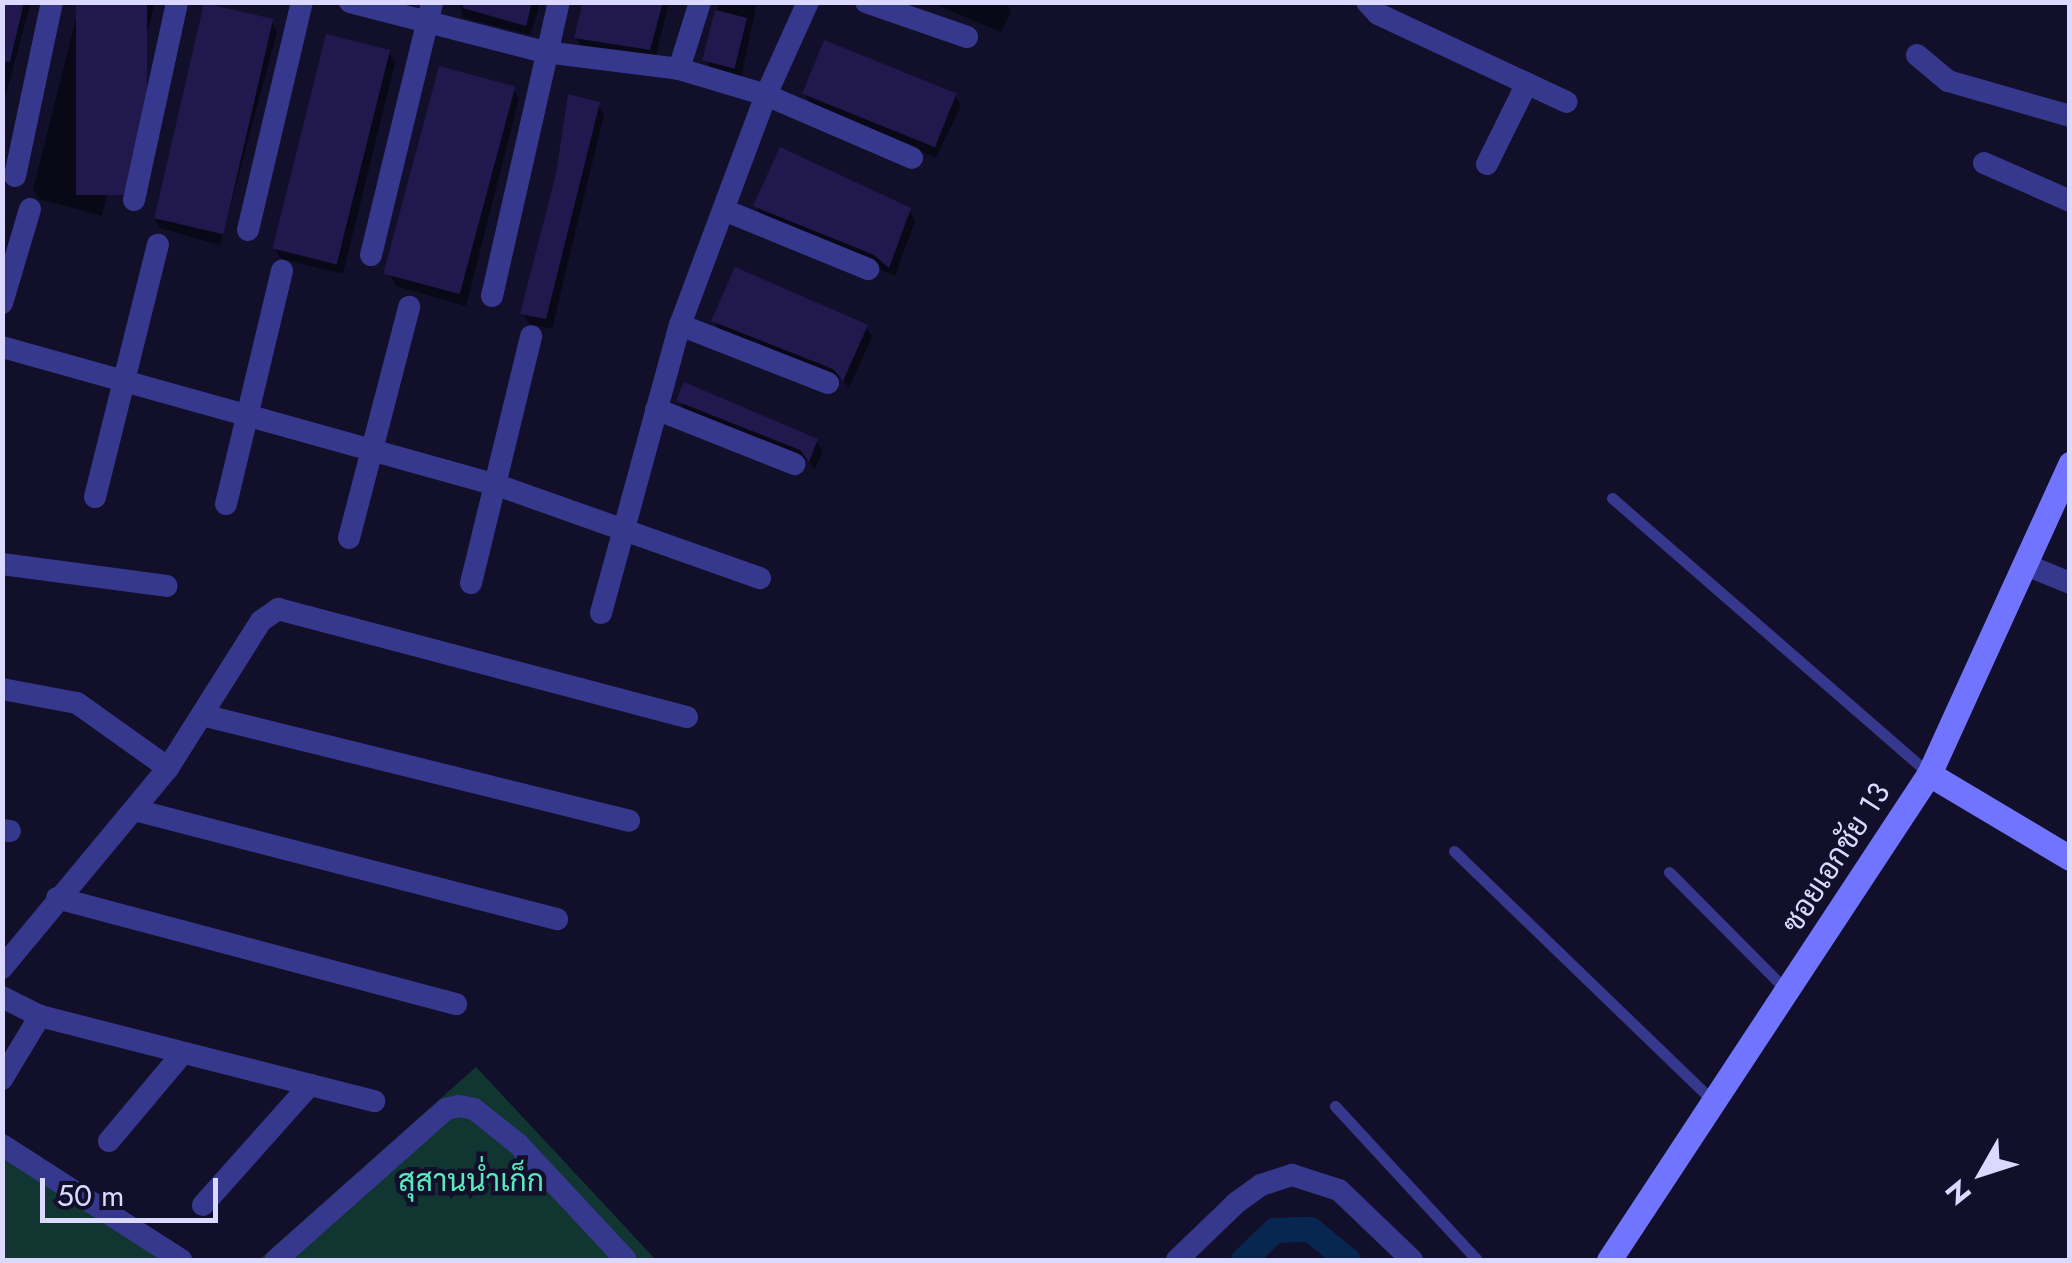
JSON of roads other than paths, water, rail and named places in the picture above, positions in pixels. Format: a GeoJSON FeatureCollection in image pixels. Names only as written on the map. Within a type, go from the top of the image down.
{"type":"FeatureCollection","features":[{"type":"Feature","properties":{"kind":"street"},"geometry":{"type":"LineString","coordinates":[[15,176],[52,2]]}},
{"type":"Feature","properties":{"kind":"street"},"geometry":{"type":"LineString","coordinates":[[134,200],[177,2]]}},
{"type":"Feature","properties":{"kind":"street"},"geometry":{"type":"LineString","coordinates":[[248,230],[302,2]]}},
{"type":"Feature","properties":{"kind":"street"},"geometry":{"type":"LineString","coordinates":[[350,2],[429,12],[545,52],[679,69],[766,96],[912,158]]}},
{"type":"Feature","properties":{"kind":"street"},"geometry":{"type":"LineString","coordinates":[[492,296],[558,2]]}},
{"type":"Feature","properties":{"kind":"street"},"geometry":{"type":"LineString","coordinates":[[679,69],[700,2]]}},
{"type":"Feature","properties":{"kind":"street"},"geometry":{"type":"LineString","coordinates":[[601,613],[680,325],[766,96],[808,2]]}},
{"type":"Feature","properties":{"kind":"street"},"geometry":{"type":"LineString","coordinates":[[866,2],[966,37]]}},
{"type":"Feature","properties":{"kind":"street"},"geometry":{"type":"LineString","coordinates":[[1367,2],[1378,14],[1567,102]]}},
{"type":"Feature","properties":{"kind":"street"},"geometry":{"type":"LineString","coordinates":[[370,255],[429,12]]}},
{"type":"Feature","properties":{"kind":"street"},"geometry":{"type":"LineString","coordinates":[[1917,55],[1948,81],[2070,116]]}},
{"type":"Feature","properties":{"kind":"street"},"geometry":{"type":"LineString","coordinates":[[1487,164],[1527,83]]}},
{"type":"Feature","properties":{"kind":"street"},"geometry":{"type":"LineString","coordinates":[[1984,163],[2070,201]]}},
{"type":"Feature","properties":{"kind":"street"},"geometry":{"type":"LineString","coordinates":[[2,303],[30,209]]}},
{"type":"Feature","properties":{"kind":"street"},"geometry":{"type":"LineString","coordinates":[[724,210],[868,269]]}},
{"type":"Feature","properties":{"kind":"street"},"geometry":{"type":"LineString","coordinates":[[95,496],[120,378],[158,246]]}},
{"type":"Feature","properties":{"kind":"street"},"geometry":{"type":"LineString","coordinates":[[226,504],[245,410],[282,271]]}},
{"type":"Feature","properties":{"kind":"street"},"geometry":{"type":"LineString","coordinates":[[349,538],[374,454],[409,307]]}},
{"type":"Feature","properties":{"kind":"street"},"geometry":{"type":"LineString","coordinates":[[680,325],[828,384]]}},
{"type":"Feature","properties":{"kind":"street"},"geometry":{"type":"LineString","coordinates":[[470,583],[531,336]]}},
{"type":"Feature","properties":{"kind":"street"},"geometry":{"type":"LineString","coordinates":[[2,347],[245,410],[374,454],[497,486],[624,526],[760,578]]}},
{"type":"Feature","properties":{"kind":"street"},"geometry":{"type":"LineString","coordinates":[[656,409],[794,464]]}},
{"type":"Feature","properties":{"kind":"street","name":"ซอยเอกชัย 13"},"geometry":{"type":"LineString","coordinates":[[1609,1260],[1716,1104],[1786,990],[1929,774],[2070,464]]}},
{"type":"Feature","properties":{"kind":"street"},"geometry":{"type":"LineString","coordinates":[[2,564],[167,586]]}},
{"type":"Feature","properties":{"kind":"street"},"geometry":{"type":"LineString","coordinates":[[2026,565],[2070,583]]}},
{"type":"Feature","properties":{"kind":"street"},"geometry":{"type":"LineString","coordinates":[[2,968],[168,768],[261,621],[278,609],[687,717]]}},
{"type":"Feature","properties":{"kind":"street"},"geometry":{"type":"LineString","coordinates":[[2,689],[77,703],[168,768]]}},
{"type":"Feature","properties":{"kind":"street"},"geometry":{"type":"LineString","coordinates":[[202,715],[628,821]]}},
{"type":"Feature","properties":{"kind":"street"},"geometry":{"type":"LineString","coordinates":[[1929,774],[2070,858]]}},
{"type":"Feature","properties":{"kind":"street"},"geometry":{"type":"LineString","coordinates":[[135,810],[556,919]]}},
{"type":"Feature","properties":{"kind":"street"},"geometry":{"type":"LineString","coordinates":[[57,898],[456,1004]]}},
{"type":"Feature","properties":{"kind":"street"},"geometry":{"type":"LineString","coordinates":[[2,997],[40,1016],[374,1102]]}},
{"type":"Feature","properties":{"kind":"street"},"geometry":{"type":"LineString","coordinates":[[2,1079],[40,1016]]}},
{"type":"Feature","properties":{"kind":"street"},"geometry":{"type":"LineString","coordinates":[[110,1141],[182,1054]]}},
{"type":"Feature","properties":{"kind":"street"},"geometry":{"type":"LineString","coordinates":[[202,1205],[310,1085]]}},
{"type":"Feature","properties":{"kind":"street"},"geometry":{"type":"LineString","coordinates":[[276,1260],[446,1109],[459,1106],[492,1121],[626,1260]]}},
{"type":"Feature","properties":{"kind":"street"},"geometry":{"type":"LineString","coordinates":[[2,1145],[181,1260]]}},
{"type":"Feature","properties":{"kind":"street"},"geometry":{"type":"LineString","coordinates":[[1178,1260],[1236,1203],[1292,1176],[1339,1190],[1412,1260]]}},
{"type":"Feature","properties":{"kind":"lane"},"geometry":{"type":"LineString","coordinates":[[1612,498],[1929,774]]}},
{"type":"Feature","properties":{"kind":"lane"},"geometry":{"type":"LineString","coordinates":[[1454,852],[1716,1104]]}},
{"type":"Feature","properties":{"kind":"lane"},"geometry":{"type":"LineString","coordinates":[[1669,872],[1786,990]]}},
{"type":"Feature","properties":{"kind":"lane"},"geometry":{"type":"LineString","coordinates":[[1335,1106],[1477,1260]]}},
{"type":"Feature","properties":{"kind":"waterway"},"geometry":{"type":"LineString","coordinates":[[1243,1260],[1274,1230],[1310,1229],[1348,1260]]}},
{"type":"Feature","properties":{"kind":"park label","name":"สุสานน่ำเก็ก"},"geometry":{"type":"Point","coordinates":[471,1181]}}]}
